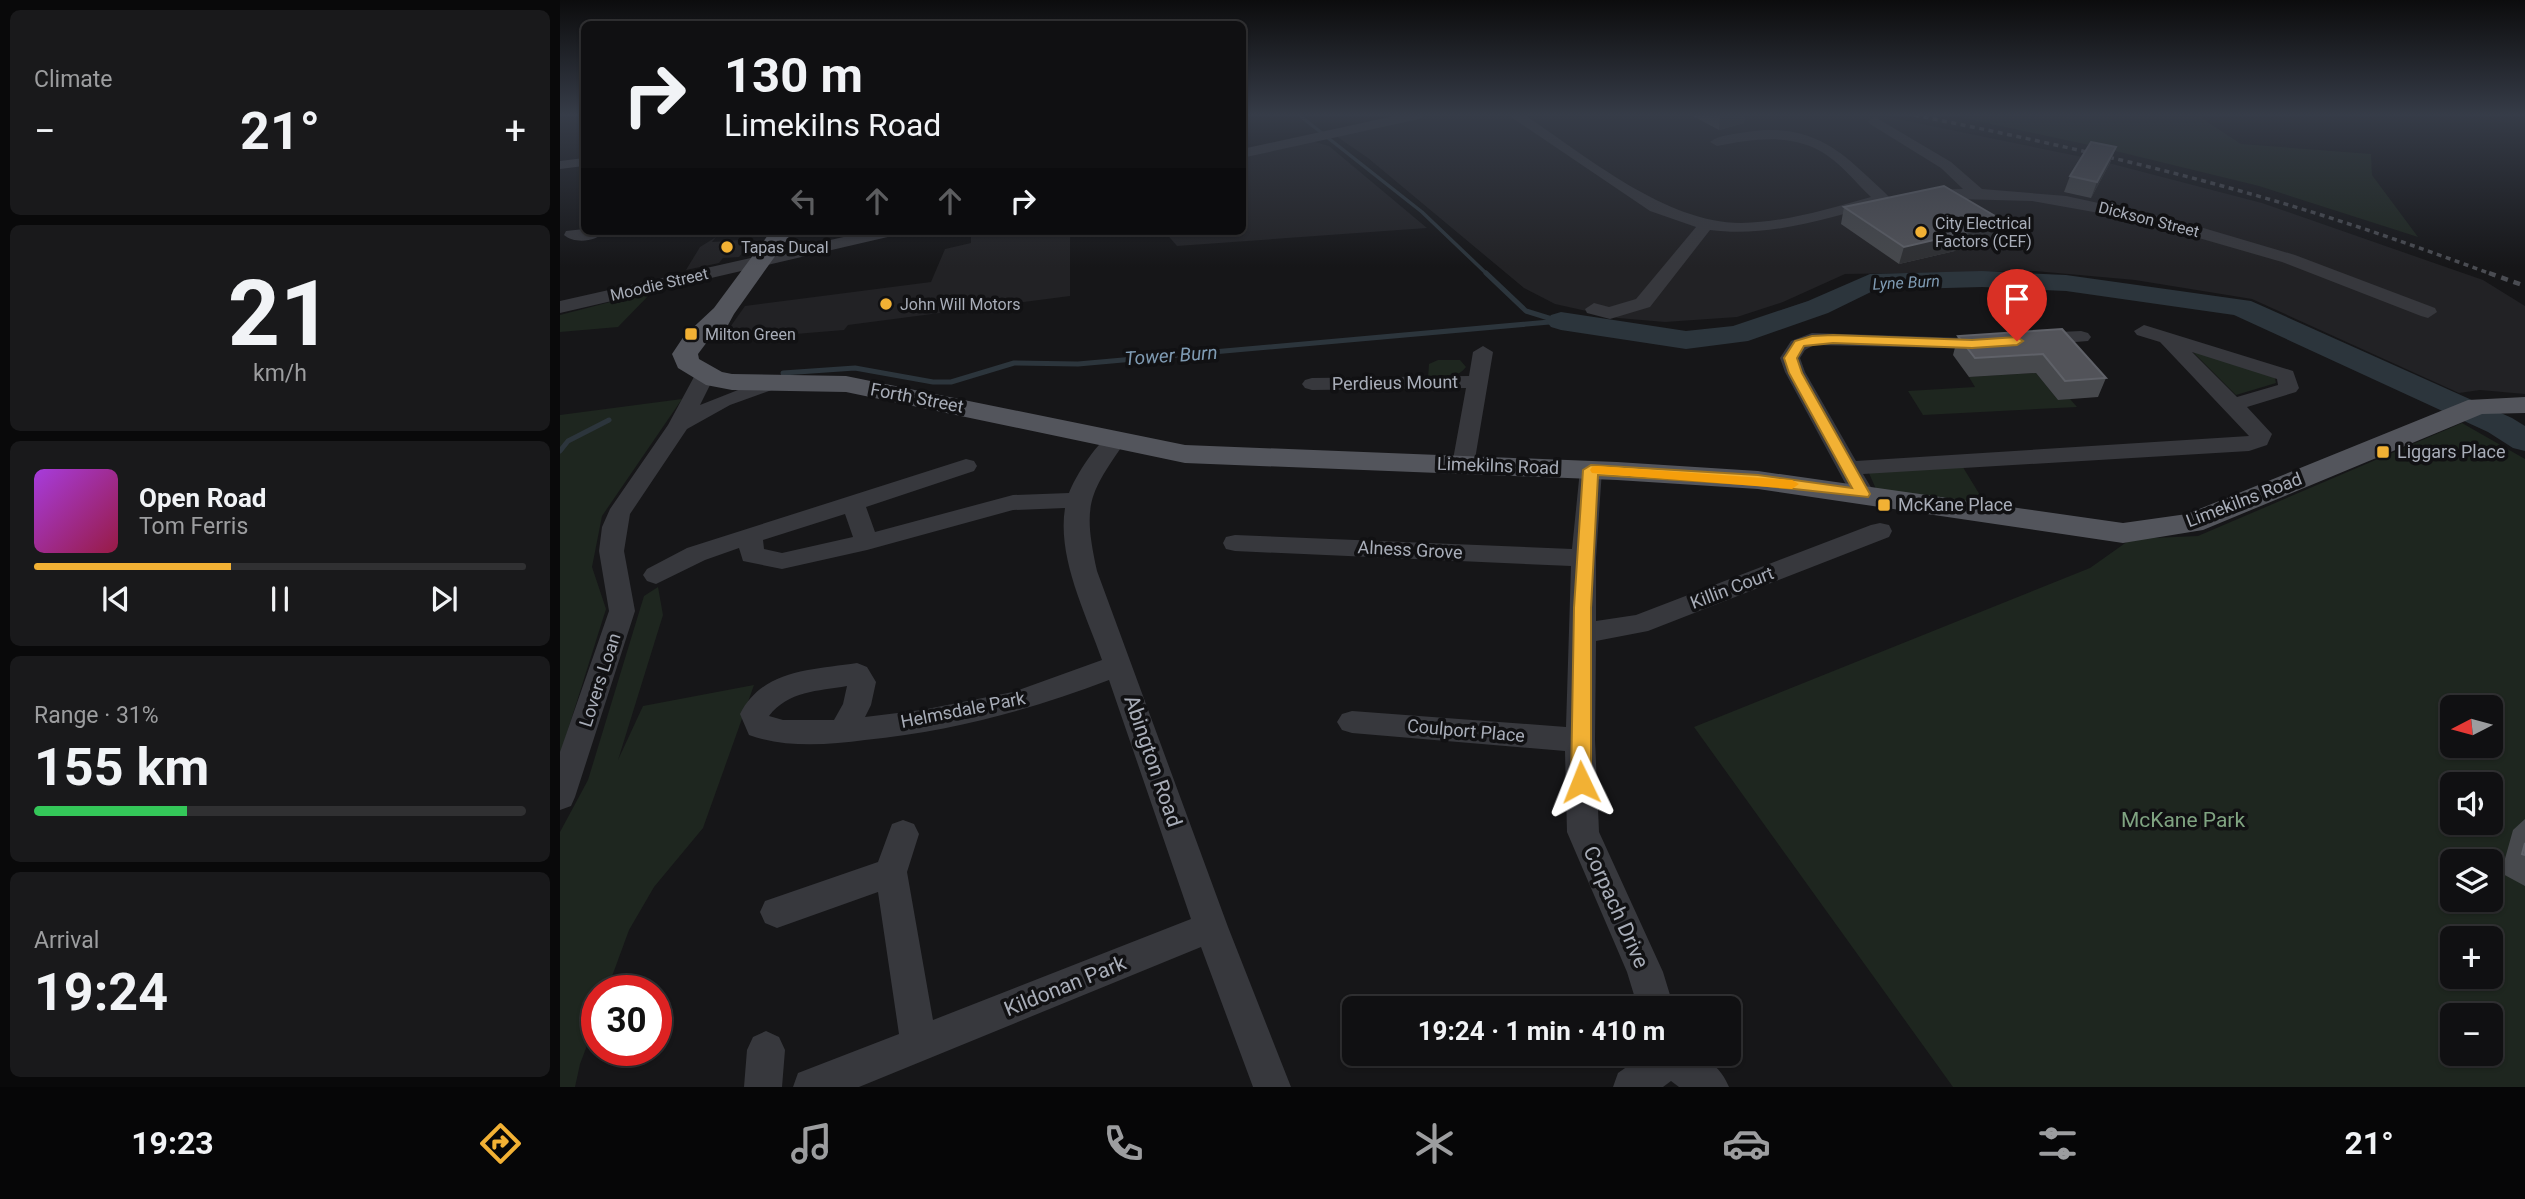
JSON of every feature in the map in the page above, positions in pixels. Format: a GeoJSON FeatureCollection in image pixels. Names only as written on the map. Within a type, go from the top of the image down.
{"type":"FeatureCollection","features":[{"type":"Feature","properties":{"kind":"main road"},"geometry":{"type":"LineString","coordinates":[[710,377],[687,363],[684,354],[693,341],[722,313],[779,235]]}},
{"type":"Feature","properties":{"kind":"main road","name":"Forth Street"},"geometry":{"type":"LineString","coordinates":[[710,377],[732,382],[846,384],[1116,439]]}},
{"type":"Feature","properties":{"kind":"main road","name":"Limekilns Road"},"geometry":{"type":"LineString","coordinates":[[1116,439],[1185,454],[1591,470],[1758,480],[1856,481],[2104,531],[2137,531],[2192,523],[2469,409],[2525,405]]}},
{"type":"Feature","properties":{"kind":"street","name":"Dickson Street"},"geometry":{"type":"LineString","coordinates":[[1592,166],[1656,208],[1678,219],[1704,227],[1782,226],[1883,199],[1976,192],[2048,198],[2134,213],[2280,254],[2428,312]]}},
{"type":"Feature","properties":{"kind":"street"},"geometry":{"type":"LineString","coordinates":[[1848,166],[1883,199]]}},
{"type":"Feature","properties":{"kind":"street"},"geometry":{"type":"LineString","coordinates":[[1947,166],[1976,192]]}},
{"type":"Feature","properties":{"kind":"street"},"geometry":{"type":"LineString","coordinates":[[1594,309],[1610,313],[1643,303],[1704,227]]}},
{"type":"Feature","properties":{"kind":"street"},"geometry":{"type":"LineString","coordinates":[[572,235],[581,235]]}},
{"type":"Feature","properties":{"kind":"street","name":"Moodie Street"},"geometry":{"type":"LineString","coordinates":[[560,307],[874,235]]}},
{"type":"Feature","properties":{"kind":"street"},"geometry":{"type":"LineString","coordinates":[[2144,331],[2286,375],[2289,388],[2232,405]]}},
{"type":"Feature","properties":{"kind":"street"},"geometry":{"type":"LineString","coordinates":[[2081,337],[1972,344],[1812,340],[1800,344],[1790,358],[1856,481],[2249,444],[2259,440],[2260,434],[2167,338]]}},
{"type":"Feature","properties":{"kind":"street","name":"Perdieus Mount"},"geometry":{"type":"LineString","coordinates":[[1463,465],[1483,352]]}},
{"type":"Feature","properties":{"kind":"street"},"geometry":{"type":"LineString","coordinates":[[679,425],[710,377]]}},
{"type":"Feature","properties":{"kind":"street","name":"Perdieus Mount"},"geometry":{"type":"LineString","coordinates":[[1311,384],[1478,382]]}},
{"type":"Feature","properties":{"kind":"street"},"geometry":{"type":"LineString","coordinates":[[679,425],[723,401],[773,383]]}},
{"type":"Feature","properties":{"kind":"street","name":"Lovers Loan"},"geometry":{"type":"LineString","coordinates":[[560,797],[622,611],[610,549],[611,531],[618,514],[679,425]]}},
{"type":"Feature","properties":{"kind":"street","name":"Abington Road"},"geometry":{"type":"LineString","coordinates":[[1116,439],[1093,469],[1076,501],[1075,533],[1084,571],[1211,927],[1272,1087]]}},
{"type":"Feature","properties":{"kind":"street"},"geometry":{"type":"LineString","coordinates":[[656,575],[696,554],[966,467]]}},
{"type":"Feature","properties":{"kind":"street","name":"Corpach Drive"},"geometry":{"type":"LineString","coordinates":[[1591,470],[1584,558],[1582,633],[1580,740],[1583,832],[1645,972],[1652,996]]}},
{"type":"Feature","properties":{"kind":"street"},"geometry":{"type":"LineString","coordinates":[[751,536],[752,555],[782,561],[867,542],[1013,503],[1076,501]]}},
{"type":"Feature","properties":{"kind":"street"},"geometry":{"type":"LineString","coordinates":[[853,503],[867,542]]}},
{"type":"Feature","properties":{"kind":"street","name":"Killin Court"},"geometry":{"type":"LineString","coordinates":[[1582,633],[1639,624],[1880,531]]}},
{"type":"Feature","properties":{"kind":"street","name":"Alness Grove"},"geometry":{"type":"LineString","coordinates":[[1235,543],[1584,558]]}},
{"type":"Feature","properties":{"kind":"street","name":"Helmsdale Park"},"geometry":{"type":"LineString","coordinates":[[843,731],[930,719],[1014,703],[1119,665]]}},
{"type":"Feature","properties":{"kind":"street","name":"Coulport Place"},"geometry":{"type":"LineString","coordinates":[[1352,722],[1580,740]]}},
{"type":"Feature","properties":{"kind":"street"},"geometry":{"type":"LineString","coordinates":[[903,834],[891,872],[919,1044]]}},
{"type":"Feature","properties":{"kind":"street"},"geometry":{"type":"LineString","coordinates":[[777,912],[891,872]]}},
{"type":"Feature","properties":{"kind":"street","name":"Kildonan Park"},"geometry":{"type":"LineString","coordinates":[[812,1087],[1211,927]]}},
{"type":"Feature","properties":{"kind":"street"},"geometry":{"type":"LineString","coordinates":[[763,1087],[766,1050]]}},
{"type":"Feature","properties":{"kind":"street"},"geometry":{"type":"LineString","coordinates":[[1632,1087],[1657,1066]]}},
{"type":"Feature","properties":{"kind":"street"},"geometry":{"type":"LineString","coordinates":[[1684,1066],[1710,1087]]}},
{"type":"Feature","properties":{"kind":"shaded area"},"geometry":{"type":"Polygon","coordinates":[[[1246,166],[1353,166],[1427,228],[1177,246],[1167,235],[1246,235],[1246,166]]]}},
{"type":"Feature","properties":{"kind":"shaded area"},"geometry":{"type":"Polygon","coordinates":[[[1377,166],[2119,166],[2262,203],[2483,280],[2525,306],[2525,394],[2480,390],[2459,393],[2252,299],[2135,280],[2035,271],[1845,274],[1783,302],[1737,317],[1665,322],[1618,318],[1555,304],[1524,288],[1377,166]]]}},
{"type":"Feature","properties":{"kind":"shaded area"},"geometry":{"type":"Polygon","coordinates":[[[971,235],[1070,235],[1070,296],[848,325],[844,330],[721,340],[745,306],[931,282],[945,249],[971,243],[971,235]]]}},
{"type":"Feature","properties":{"kind":"shaded area"},"geometry":{"type":"Polygon","coordinates":[[[716,237],[712,242],[754,239],[739,257],[723,258],[719,263],[686,270],[700,247],[716,237]]]}},
{"type":"Feature","properties":{"kind":"green space"},"geometry":{"type":"Polygon","coordinates":[[[2176,166],[2372,166],[2372,175],[2418,237],[2259,186],[2176,166]]]}},
{"type":"Feature","properties":{"kind":"green space"},"geometry":{"type":"Polygon","coordinates":[[[653,291],[618,327],[560,332],[560,315],[653,291]]]}},
{"type":"Feature","properties":{"kind":"green space"},"geometry":{"type":"Polygon","coordinates":[[[2189,348],[2274,374],[2276,383],[2236,395],[2189,348]]]}},
{"type":"Feature","properties":{"kind":"green space"},"geometry":{"type":"Polygon","coordinates":[[[1438,360],[1460,360],[1466,367],[1454,376],[1428,378],[1429,364],[1438,360]]]}},
{"type":"Feature","properties":{"kind":"green space"},"geometry":{"type":"Polygon","coordinates":[[[2036,373],[2058,400],[2070,399],[2077,407],[1923,415],[1908,391],[1975,387],[1969,377],[2036,373]]]}},
{"type":"Feature","properties":{"kind":"green space"},"geometry":{"type":"Polygon","coordinates":[[[682,399],[602,516],[592,567],[606,609],[560,755],[560,415],[682,399]]]}},
{"type":"Feature","properties":{"kind":"green space","name":"McKane Park"},"geometry":{"type":"Polygon","coordinates":[[[2462,423],[2525,459],[2525,1087],[1953,1087],[1694,727],[2090,568],[2131,539],[2198,536],[2462,423]]]}},
{"type":"Feature","properties":{"kind":"green space"},"geometry":{"type":"Polygon","coordinates":[[[1961,464],[1986,505],[1876,489],[1868,471],[1961,464]]]}},
{"type":"Feature","properties":{"kind":"green space"},"geometry":{"type":"Polygon","coordinates":[[[658,587],[663,615],[618,760],[643,706],[754,685],[703,828],[654,887],[629,930],[612,975],[581,975],[581,1061],[575,1087],[560,1087],[560,832],[588,780],[644,596],[658,587]]]}},
{"type":"Feature","properties":{"kind":"building"},"geometry":{"type":"Polygon","coordinates":[[[2076,166],[2106,166],[2097,182],[2070,176],[2076,166]]]}},
{"type":"Feature","properties":{"kind":"building"},"geometry":{"type":"Polygon","coordinates":[[[1944,186],[2007,223],[1904,247],[1844,207],[1944,186]]]}},
{"type":"Feature","properties":{"kind":"building"},"geometry":{"type":"Polygon","coordinates":[[[2062,329],[2106,378],[2065,381],[2043,354],[1975,358],[1958,336],[2062,329]]]}},
{"type":"Feature","properties":{"kind":"waterway","name":"Lyne Burn"},"geometry":{"type":"LineString","coordinates":[[1363,166],[1422,212],[1488,275]]}},
{"type":"Feature","properties":{"kind":"waterway","name":"Lyne Burn"},"geometry":{"type":"LineString","coordinates":[[1486,273],[1526,311],[1555,320]]}},
{"type":"Feature","properties":{"kind":"waterway","name":"Lyne Burn"},"geometry":{"type":"LineString","coordinates":[[1561,321],[1686,340],[1737,335],[1818,307],[1870,282],[1982,279],[2066,283],[2241,307],[2500,425],[2525,441]]}},
{"type":"Feature","properties":{"kind":"waterway","name":"Tower Burn"},"geometry":{"type":"LineString","coordinates":[[783,373],[855,368],[933,382],[951,382],[1014,363],[1078,364],[1561,321]]}},
{"type":"Feature","properties":{"kind":"waterway","name":"Tower Burn"},"geometry":{"type":"LineString","coordinates":[[560,451],[568,441],[609,420]]}},
{"type":"Feature","properties":{"kind":"railway"},"geometry":{"type":"LineString","coordinates":[[2142,166],[2309,211],[2494,275]]}},
{"type":"Feature","properties":{"kind":"railway"},"geometry":{"type":"LineString","coordinates":[[2489,273],[2525,286]]}},
{"type":"Feature","properties":{"kind":"slow traffic"},"geometry":{"type":"LineString","coordinates":[[1597,470],[1792,484]]}},
{"type":"Feature","properties":{"kind":"place","name":"City Electrical Factors (CEF)"},"geometry":{"type":"Point","coordinates":[1921,232]}},
{"type":"Feature","properties":{"kind":"place","name":"Tapas Ducal"},"geometry":{"type":"Point","coordinates":[727,247]}},
{"type":"Feature","properties":{"kind":"place","name":"John Will Motors"},"geometry":{"type":"Point","coordinates":[886,304]}},
{"type":"Feature","properties":{"kind":"place","name":"Milton Green"},"geometry":{"type":"Point","coordinates":[691,334]}},
{"type":"Feature","properties":{"kind":"place","name":"Liggars Place"},"geometry":{"type":"Point","coordinates":[2383,452]}},
{"type":"Feature","properties":{"kind":"place","name":"McKane Place"},"geometry":{"type":"Point","coordinates":[1884,505]}},
{"type":"Feature","properties":{"kind":"route"},"geometry":{"type":"LineString","coordinates":[[1581,782],[1584,558],[1591,470],[1758,480],[1863,494],[1796,373],[1790,358],[1800,344],[1812,340],[1833,339],[1972,344],[2017,341]]}}]}
